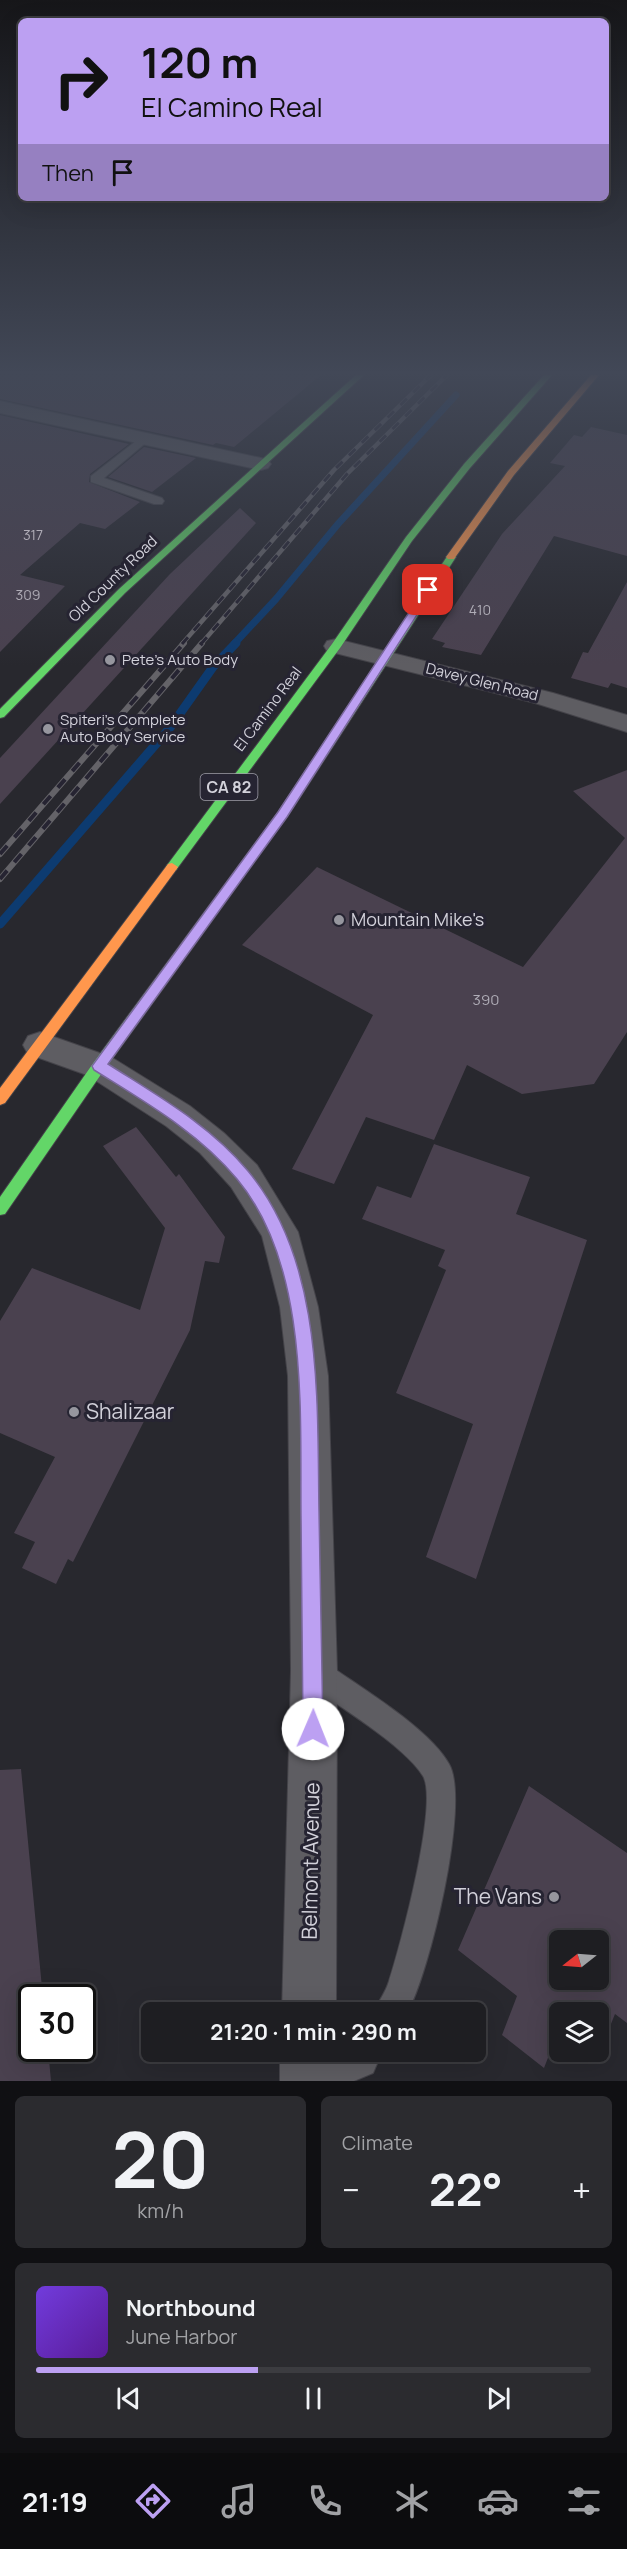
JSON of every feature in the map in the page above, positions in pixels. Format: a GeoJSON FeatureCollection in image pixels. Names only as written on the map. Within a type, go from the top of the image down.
{"type":"FeatureCollection","features":[{"type":"Feature","properties":{"kind":"main road","name":"Old County Road"},"geometry":{"type":"LineString","coordinates":[[0,715],[122,591],[252,472]]}},
{"type":"Feature","properties":{"kind":"main road","name":"El Camino Real"},"geometry":{"type":"LineString","coordinates":[[0,1099],[336,646],[409,539],[462,472]]}},
{"type":"Feature","properties":{"kind":"main road"},"geometry":{"type":"LineString","coordinates":[[0,1209],[99,1066],[283,814],[427,593],[511,472]]}},
{"type":"Feature","properties":{"kind":"street","name":"Davey Glen Road"},"geometry":{"type":"LineString","coordinates":[[336,646],[544,698],[627,724]]}},
{"type":"Feature","properties":{"kind":"street","name":"Belmont Avenue"},"geometry":{"type":"LineString","coordinates":[[40,1045],[99,1066],[178,1116],[212,1143],[244,1176],[279,1232],[299,1307],[308,1376],[314,1671],[309,2002]]}},
{"type":"Feature","properties":{"kind":"street"},"geometry":{"type":"LineString","coordinates":[[308,2062],[308,2081]]}},
{"type":"Feature","properties":{"kind":"lane"},"geometry":{"type":"LineString","coordinates":[[103,472],[95,479],[158,501]]}},
{"type":"Feature","properties":{"kind":"lane"},"geometry":{"type":"LineString","coordinates":[[314,1671],[420,1748],[439,1774],[441,1805],[437,1854],[403,1989],[395,2002]]}},
{"type":"Feature","properties":{"kind":"lane"},"geometry":{"type":"LineString","coordinates":[[317,2081],[359,2062]]}},
{"type":"Feature","properties":{"kind":"building"},"geometry":{"type":"Polygon","coordinates":[[[0,472],[92,472],[89,482],[140,502],[105,529],[80,523],[20,575],[65,586],[0,652],[0,472]]]}},
{"type":"Feature","properties":{"kind":"building"},"geometry":{"type":"Polygon","coordinates":[[[114,472],[178,472],[152,492],[108,477],[114,472]]]}},
{"type":"Feature","properties":{"kind":"building"},"geometry":{"type":"Polygon","coordinates":[[[559,472],[627,472],[627,556],[554,536],[481,655],[442,647],[445,643],[432,639],[502,534],[559,472]]]}},
{"type":"Feature","properties":{"kind":"building"},"geometry":{"type":"Polygon","coordinates":[[[240,508],[256,523],[0,804],[0,758],[170,574],[240,508]]]}},
{"type":"Feature","properties":{"kind":"building"},"geometry":{"type":"Polygon","coordinates":[[[627,582],[627,688],[611,683],[608,688],[571,678],[583,652],[588,653],[627,582]]]}},
{"type":"Feature","properties":{"kind":"building"},"geometry":{"type":"Polygon","coordinates":[[[627,770],[627,1032],[594,1084],[522,1094],[467,1065],[434,1140],[366,1117],[334,1184],[292,1169],[373,1015],[242,945],[317,867],[523,967],[625,838],[573,791],[627,770]]]}},
{"type":"Feature","properties":{"kind":"building","name":"Shalizaar"},"geometry":{"type":"Polygon","coordinates":[[[136,1127],[176,1177],[179,1174],[225,1237],[219,1263],[205,1261],[190,1330],[73,1562],[68,1559],[56,1584],[22,1568],[35,1542],[14,1533],[55,1457],[0,1433],[0,1321],[32,1268],[140,1310],[165,1228],[103,1146],[136,1127]]]}},
{"type":"Feature","properties":{"kind":"building"},"geometry":{"type":"Polygon","coordinates":[[[434,1144],[530,1177],[516,1214],[587,1240],[476,1579],[426,1557],[473,1424],[396,1393],[446,1270],[438,1266],[445,1250],[362,1219],[377,1186],[411,1198],[434,1144]]]}},
{"type":"Feature","properties":{"kind":"building"},"geometry":{"type":"Polygon","coordinates":[[[21,1769],[42,1984],[18,1984],[18,2062],[49,2062],[51,2081],[0,2081],[0,1770],[21,1769]]]}},
{"type":"Feature","properties":{"kind":"building","name":"The Vans"},"geometry":{"type":"Polygon","coordinates":[[[529,1786],[627,1853],[627,2023],[615,2014],[609,2029],[609,2002],[549,2002],[549,2055],[544,2068],[502,2035],[517,1996],[458,1950],[529,1786]]]}},
{"type":"Feature","properties":{"kind":"waterway"},"geometry":{"type":"LineString","coordinates":[[234,644],[385,472]]}},
{"type":"Feature","properties":{"kind":"waterway"},"geometry":{"type":"LineString","coordinates":[[0,924],[169,729],[213,667],[236,643]]}},
{"type":"Feature","properties":{"kind":"railway"},"geometry":{"type":"LineString","coordinates":[[182,644],[332,472]]}},
{"type":"Feature","properties":{"kind":"railway"},"geometry":{"type":"LineString","coordinates":[[201,644],[349,472]]}},
{"type":"Feature","properties":{"kind":"railway"},"geometry":{"type":"LineString","coordinates":[[0,854],[184,643]]}},
{"type":"Feature","properties":{"kind":"railway"},"geometry":{"type":"LineString","coordinates":[[0,879],[202,643]]}},
{"type":"Feature","properties":{"kind":"traffic: fast"},"geometry":{"type":"LineString","coordinates":[[0,715],[122,591],[253,472]]}},
{"type":"Feature","properties":{"kind":"traffic: fast"},"geometry":{"type":"LineString","coordinates":[[172,867],[336,646],[409,539],[462,472]]}},
{"type":"Feature","properties":{"kind":"traffic: fast"},"geometry":{"type":"LineString","coordinates":[[0,1209],[99,1066],[283,814],[451,557]]}},
{"type":"Feature","properties":{"kind":"traffic: slow"},"geometry":{"type":"LineString","coordinates":[[451,557],[512,472]]}},
{"type":"Feature","properties":{"kind":"traffic: slow"},"geometry":{"type":"LineString","coordinates":[[0,1099],[172,867]]}},
{"type":"Feature","properties":{"kind":"place","name":"Pete's Auto Body"},"geometry":{"type":"Point","coordinates":[110,660]}},
{"type":"Feature","properties":{"kind":"place","name":"Spiteri's Complete Auto Body Service"},"geometry":{"type":"Point","coordinates":[48,729]}},
{"type":"Feature","properties":{"kind":"place","name":"Mountain Mike's"},"geometry":{"type":"Point","coordinates":[339,920]}},
{"type":"Feature","properties":{"kind":"place","name":"Shalizaar"},"geometry":{"type":"Point","coordinates":[74,1412]}},
{"type":"Feature","properties":{"kind":"place","name":"The Vans"},"geometry":{"type":"Point","coordinates":[554,1897]}},
{"type":"Feature","properties":{"kind":"route"},"geometry":{"type":"LineString","coordinates":[[313,1729],[314,1671],[308,1376],[299,1307],[279,1232],[244,1176],[212,1143],[178,1116],[99,1066],[283,814],[428,590]]}}]}
